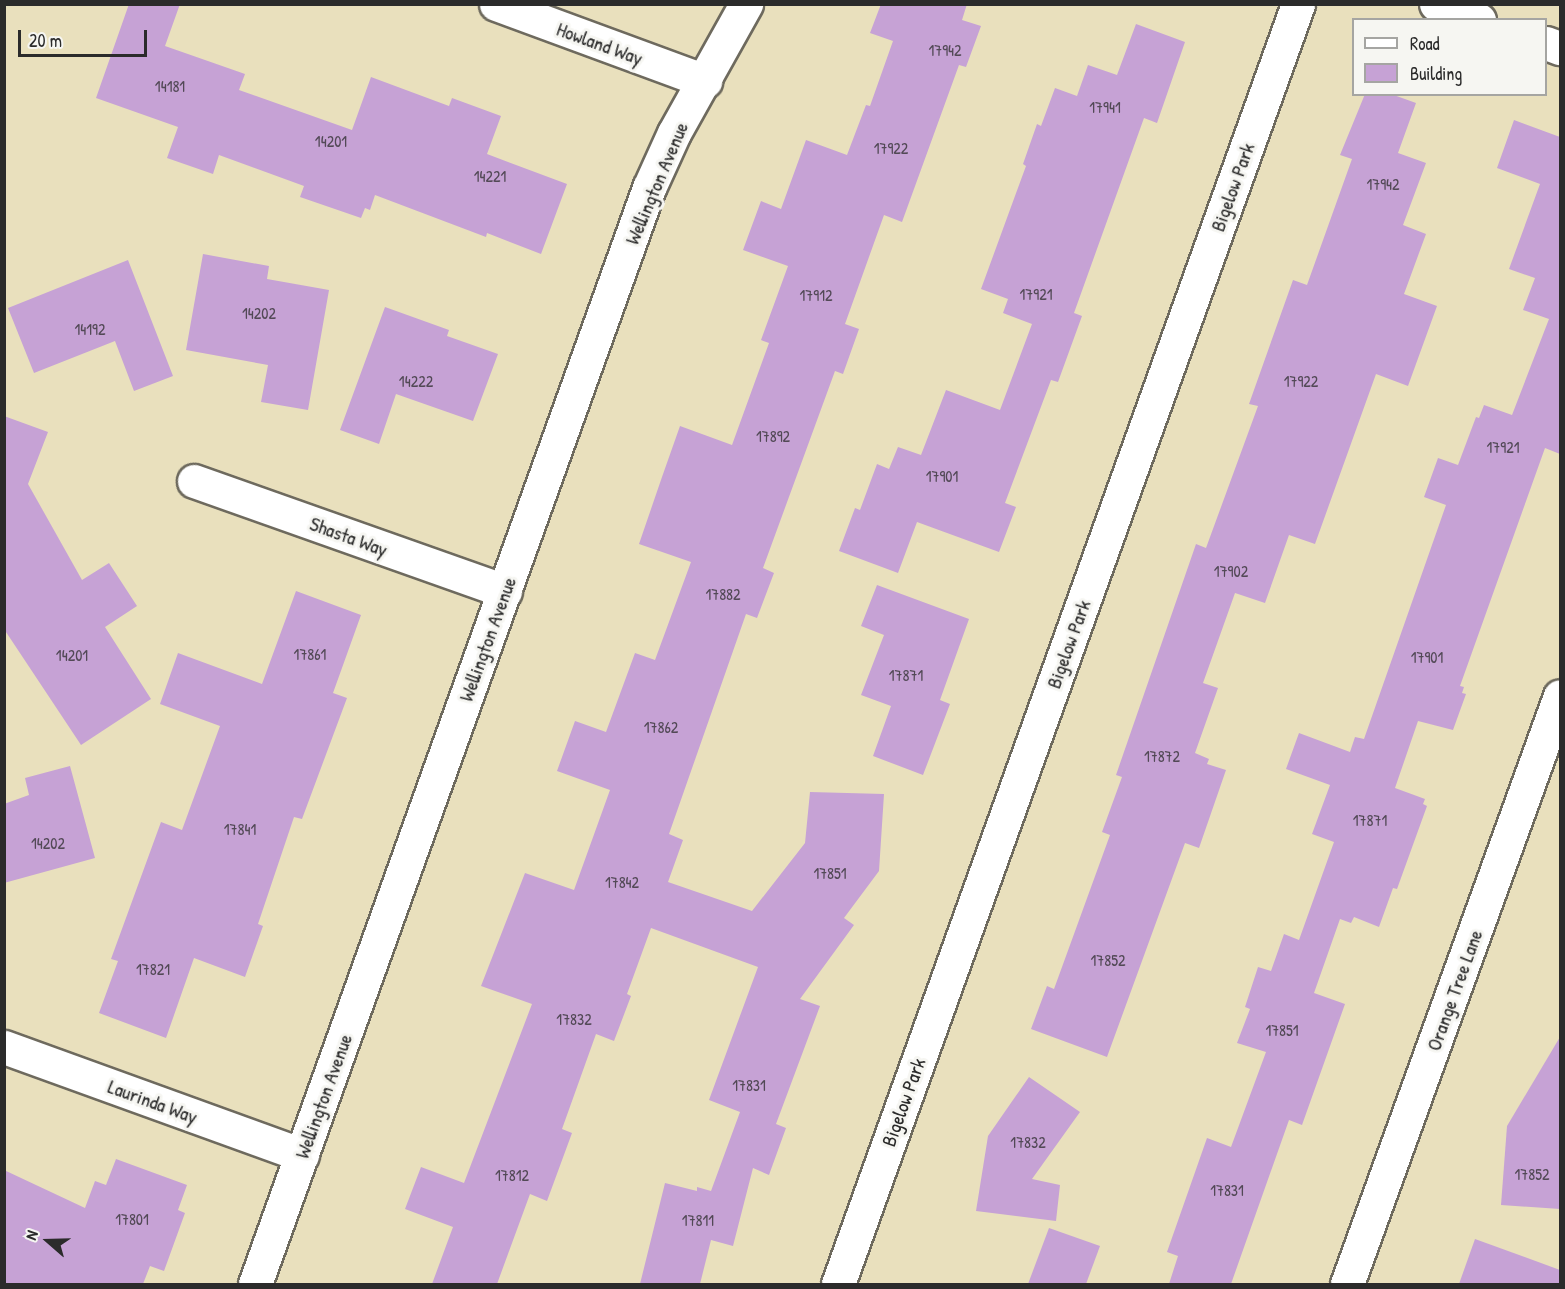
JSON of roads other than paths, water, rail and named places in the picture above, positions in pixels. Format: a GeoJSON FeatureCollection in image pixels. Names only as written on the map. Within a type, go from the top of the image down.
{"type":"FeatureCollection","features":[{"type":"Feature","properties":{"kind":"street","name":"Howland Way"},"geometry":{"type":"LineString","coordinates":[[496,4],[705,81]]}},
{"type":"Feature","properties":{"kind":"street","name":"Wellington Avenue"},"geometry":{"type":"LineString","coordinates":[[255,1284],[649,188],[675,133],[746,4]]}},
{"type":"Feature","properties":{"kind":"street","name":"Bigelow Park"},"geometry":{"type":"LineString","coordinates":[[838,1284],[1298,4]]}},
{"type":"Feature","properties":{"kind":"street"},"geometry":{"type":"LineString","coordinates":[[1436,4],[1474,18]]}},
{"type":"Feature","properties":{"kind":"street","name":"Shasta Way"},"geometry":{"type":"LineString","coordinates":[[194,481],[504,591]]}},
{"type":"Feature","properties":{"kind":"street","name":"Orange Tree Lane"},"geometry":{"type":"LineString","coordinates":[[1347,1284],[1560,696]]}},
{"type":"Feature","properties":{"kind":"street","name":"Laurinda Way"},"geometry":{"type":"LineString","coordinates":[[4,1047],[302,1155]]}}]}
